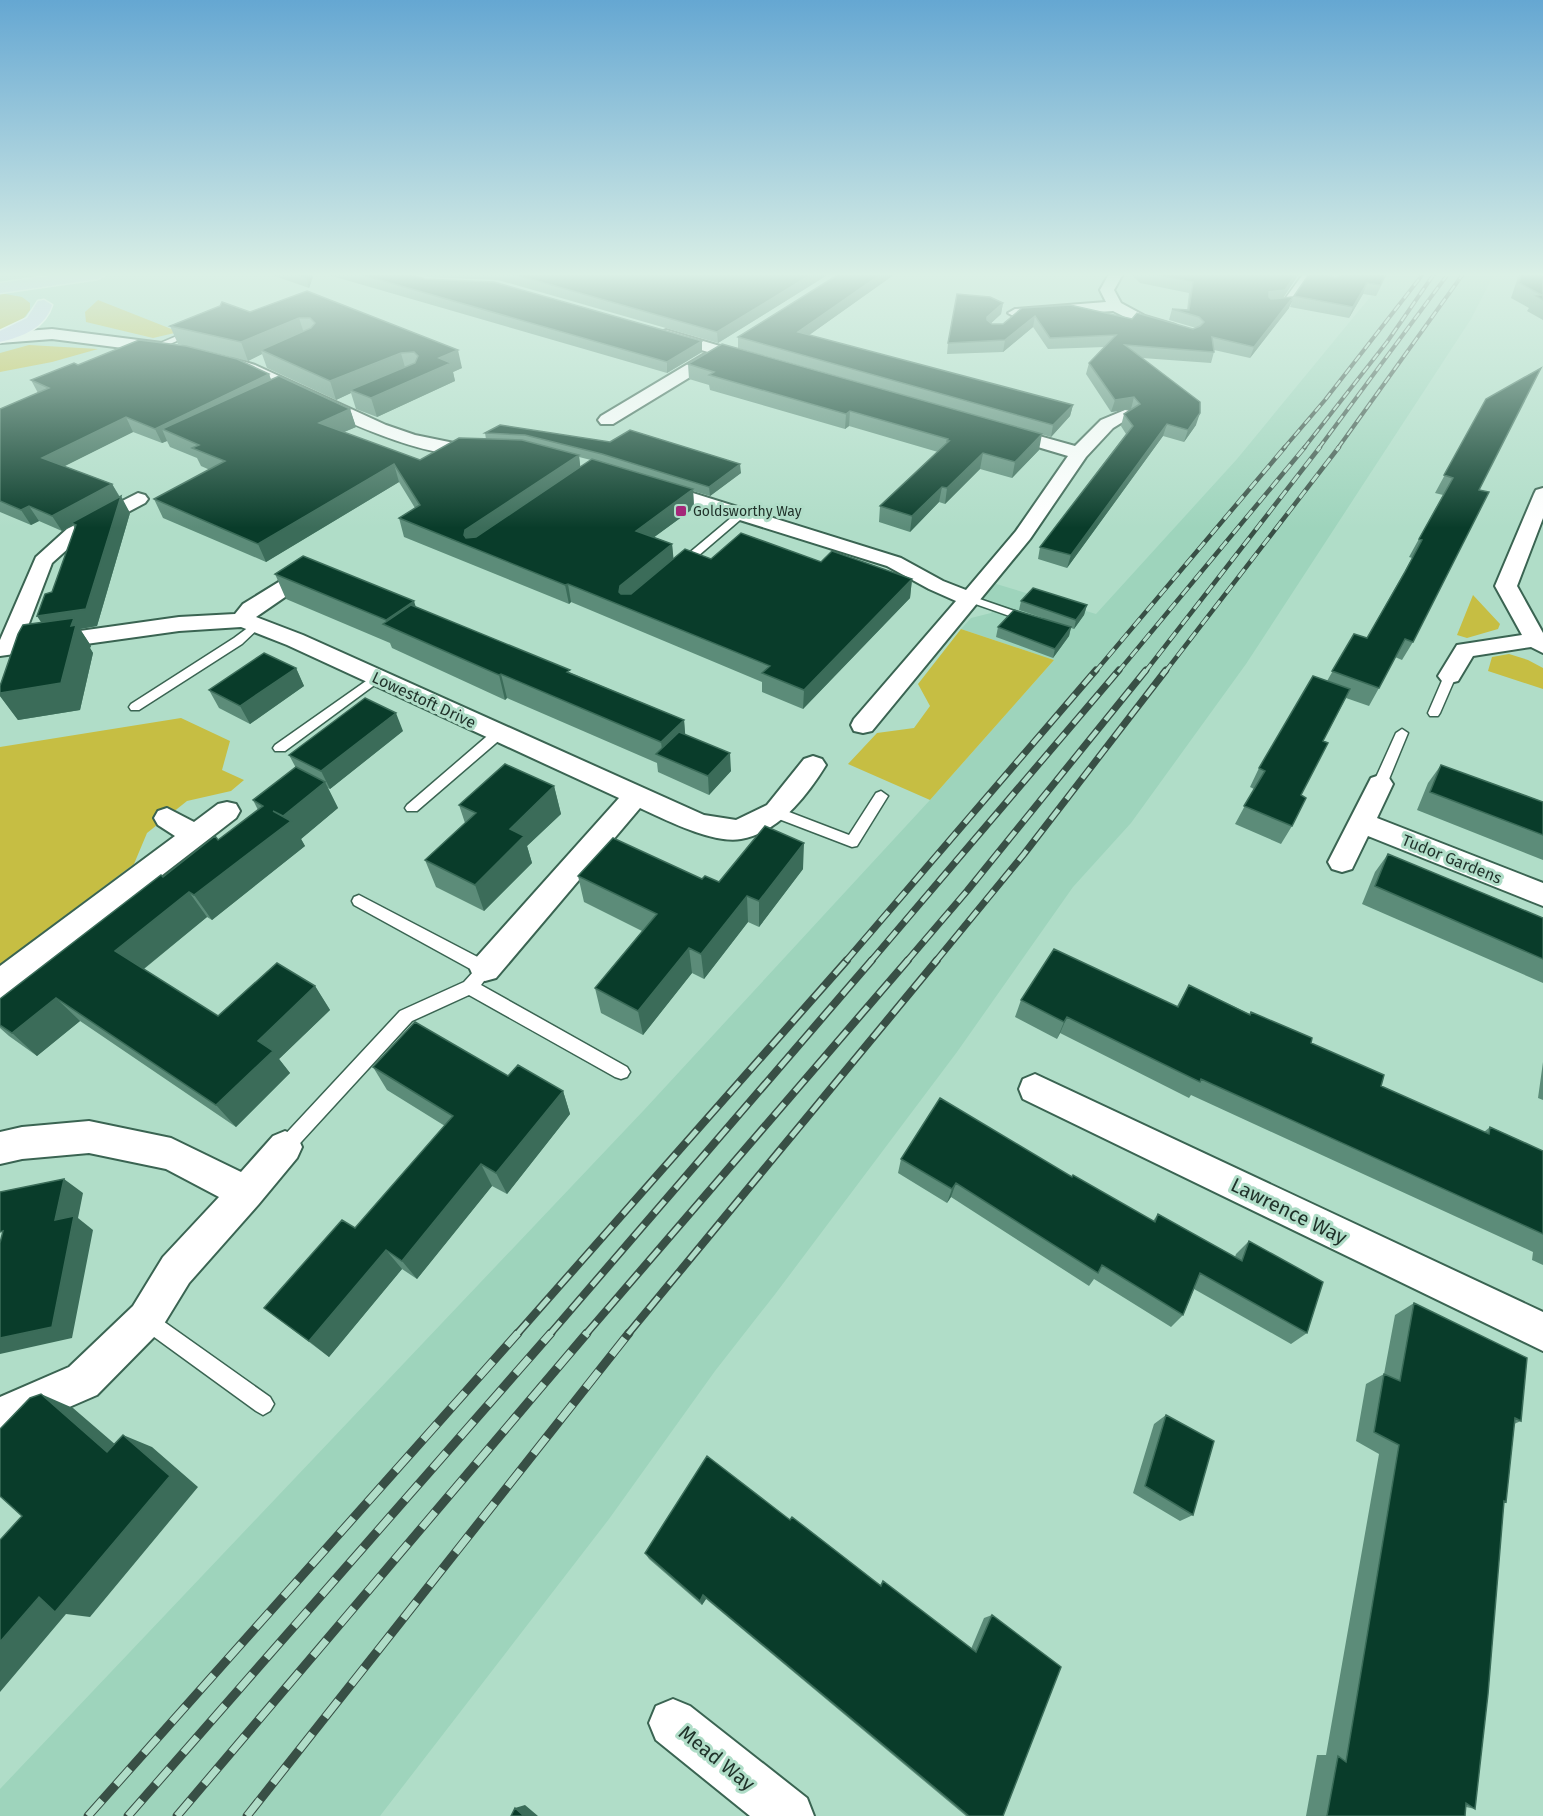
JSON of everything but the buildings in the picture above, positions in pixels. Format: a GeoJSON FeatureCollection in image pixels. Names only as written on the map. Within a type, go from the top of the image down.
{"type":"FeatureCollection","features":[{"type":"Feature","properties":{"kind":"street"},"geometry":{"type":"LineString","coordinates":[[215,359],[249,368],[284,389],[337,408],[380,429],[411,440],[453,448],[495,450]]}},
{"type":"Feature","properties":{"kind":"street"},"geometry":{"type":"LineString","coordinates":[[249,368],[270,359]]}},
{"type":"Feature","properties":{"kind":"street"},"geometry":{"type":"LineString","coordinates":[[608,420],[708,359]]}},
{"type":"Feature","properties":{"kind":"street"},"geometry":{"type":"LineString","coordinates":[[748,359],[766,364]]}},
{"type":"Feature","properties":{"kind":"street"},"geometry":{"type":"LineString","coordinates":[[337,408],[359,399]]}},
{"type":"Feature","properties":{"kind":"street"},"geometry":{"type":"LineString","coordinates":[[863,724],[1023,536],[1079,453],[1107,424],[1125,415]]}},
{"type":"Feature","properties":{"kind":"street"},"geometry":{"type":"LineString","coordinates":[[990,428],[1079,453]]}},
{"type":"Feature","properties":{"kind":"street"},"geometry":{"type":"LineString","coordinates":[[642,483],[894,562],[936,585],[968,598]]}},
{"type":"Feature","properties":{"kind":"street"},"geometry":{"type":"LineString","coordinates":[[4,648],[43,561],[74,533],[140,492],[159,498]]}},
{"type":"Feature","properties":{"kind":"street"},"geometry":{"type":"LineString","coordinates":[[1450,676],[1465,650],[1539,643],[1506,586],[1543,494]]}},
{"type":"Feature","properties":{"kind":"street"},"geometry":{"type":"LineString","coordinates":[[249,622],[251,609],[310,572]]}},
{"type":"Feature","properties":{"kind":"street","name":"Lowestoft Drive"},"geometry":{"type":"LineString","coordinates":[[4,648],[179,624],[249,622],[635,797],[699,824],[739,830],[776,812],[813,765]]}},
{"type":"Feature","properties":{"kind":"street"},"geometry":{"type":"LineString","coordinates":[[883,700],[908,709]]}},
{"type":"Feature","properties":{"kind":"street"},"geometry":{"type":"LineString","coordinates":[[1342,862],[1380,784]]}},
{"type":"Feature","properties":{"kind":"street"},"geometry":{"type":"LineString","coordinates":[[477,978],[635,797]]}},
{"type":"Feature","properties":{"kind":"street"},"geometry":{"type":"LineString","coordinates":[[0,988],[10,975],[227,811]]}},
{"type":"Feature","properties":{"kind":"street"},"geometry":{"type":"LineString","coordinates":[[167,818],[195,835]]}},
{"type":"Feature","properties":{"kind":"street","name":"Tudor Gardens"},"geometry":{"type":"LineString","coordinates":[[1360,822],[1543,896]]}},
{"type":"Feature","properties":{"kind":"street","name":"Lawrence Way"},"geometry":{"type":"LineString","coordinates":[[1035,1089],[1543,1332]]}},
{"type":"Feature","properties":{"kind":"street"},"geometry":{"type":"LineString","coordinates":[[0,1148],[22,1143],[88,1137],[171,1154],[246,1193]]}},
{"type":"Feature","properties":{"kind":"street"},"geometry":{"type":"LineString","coordinates":[[0,1417],[83,1381],[146,1318],[176,1270],[285,1147]]}},
{"type":"Feature","properties":{"kind":"street","name":"Mead Way"},"geometry":{"type":"LineString","coordinates":[[673,1723],[789,1816]]}},
{"type":"Feature","properties":{"kind":"lane"},"geometry":{"type":"LineString","coordinates":[[673,572],[742,514]]}},
{"type":"Feature","properties":{"kind":"lane"},"geometry":{"type":"LineString","coordinates":[[968,598],[1035,622]]}},
{"type":"Feature","properties":{"kind":"lane"},"geometry":{"type":"LineString","coordinates":[[135,707],[238,641],[249,622]]}},
{"type":"Feature","properties":{"kind":"lane"},"geometry":{"type":"LineString","coordinates":[[1434,713],[1450,676]]}},
{"type":"Feature","properties":{"kind":"lane"},"geometry":{"type":"LineString","coordinates":[[280,748],[376,678]]}},
{"type":"Feature","properties":{"kind":"lane"},"geometry":{"type":"LineString","coordinates":[[1380,784],[1402,733]]}},
{"type":"Feature","properties":{"kind":"lane"},"geometry":{"type":"LineString","coordinates":[[412,808],[498,734]]}},
{"type":"Feature","properties":{"kind":"lane"},"geometry":{"type":"LineString","coordinates":[[776,812],[852,842],[881,796]]}},
{"type":"Feature","properties":{"kind":"lane"},"geometry":{"type":"LineString","coordinates":[[358,901],[621,1072]]}},
{"type":"Feature","properties":{"kind":"lane"},"geometry":{"type":"LineString","coordinates":[[285,1147],[406,1016],[477,978]]}},
{"type":"Feature","properties":{"kind":"lane"},"geometry":{"type":"LineString","coordinates":[[146,1318],[263,1404]]}},
{"type":"Feature","properties":{"kind":"shaded area"},"geometry":{"type":"Polygon","coordinates":[[[0,359],[64,359],[52,362],[0,372],[0,359]]]}},
{"type":"Feature","properties":{"kind":"shaded area"},"geometry":{"type":"Polygon","coordinates":[[[1319,359],[1445,359],[1246,664],[1131,823],[1073,887],[957,1052],[715,1371],[609,1519],[380,1816],[0,1816],[0,1789],[644,1110],[930,800],[1054,660],[961,629],[971,618],[991,613],[995,608],[980,598],[993,583],[1096,614],[1237,459],[1319,359]]]}},
{"type":"Feature","properties":{"kind":"shaded area"},"geometry":{"type":"Polygon","coordinates":[[[1473,595],[1500,624],[1498,629],[1467,638],[1457,635],[1473,595]]]}},
{"type":"Feature","properties":{"kind":"shaded area"},"geometry":{"type":"Polygon","coordinates":[[[961,629],[1054,660],[930,800],[848,764],[877,733],[914,728],[930,706],[918,684],[961,629]]]}},
{"type":"Feature","properties":{"kind":"shaded area"},"geometry":{"type":"Polygon","coordinates":[[[1509,654],[1543,668],[1543,689],[1488,671],[1492,657],[1509,654]]]}},
{"type":"Feature","properties":{"kind":"shaded area"},"geometry":{"type":"Polygon","coordinates":[[[181,718],[230,741],[222,770],[244,780],[231,791],[187,801],[147,833],[134,864],[0,965],[0,747],[181,718]]]}},
{"type":"Feature","properties":{"kind":"railway"},"geometry":{"type":"LineString","coordinates":[[1284,448],[1357,359]]}},
{"type":"Feature","properties":{"kind":"railway"},"geometry":{"type":"LineString","coordinates":[[1304,448],[1374,359]]}},
{"type":"Feature","properties":{"kind":"railway"},"geometry":{"type":"LineString","coordinates":[[1319,448],[1385,359]]}},
{"type":"Feature","properties":{"kind":"railway"},"geometry":{"type":"LineString","coordinates":[[1338,448],[1402,359]]}},
{"type":"Feature","properties":{"kind":"railway"},"geometry":{"type":"LineString","coordinates":[[1095,672],[1285,447]]}},
{"type":"Feature","properties":{"kind":"railway"},"geometry":{"type":"LineString","coordinates":[[1118,672],[1305,447]]}},
{"type":"Feature","properties":{"kind":"railway"},"geometry":{"type":"LineString","coordinates":[[1145,672],[1320,447]]}},
{"type":"Feature","properties":{"kind":"railway"},"geometry":{"type":"LineString","coordinates":[[1165,672],[1339,447]]}},
{"type":"Feature","properties":{"kind":"railway"},"geometry":{"type":"LineString","coordinates":[[846,961],[1096,670]]}},
{"type":"Feature","properties":{"kind":"railway"},"geometry":{"type":"LineString","coordinates":[[871,961],[1119,670]]}},
{"type":"Feature","properties":{"kind":"railway"},"geometry":{"type":"LineString","coordinates":[[907,961],[967,891],[1146,670]]}},
{"type":"Feature","properties":{"kind":"railway"},"geometry":{"type":"LineString","coordinates":[[936,961],[1024,854],[1166,670]]}},
{"type":"Feature","properties":{"kind":"railway"},"geometry":{"type":"LineString","coordinates":[[517,1334],[847,960]]}},
{"type":"Feature","properties":{"kind":"railway"},"geometry":{"type":"LineString","coordinates":[[550,1334],[872,960]]}},
{"type":"Feature","properties":{"kind":"railway"},"geometry":{"type":"LineString","coordinates":[[586,1334],[908,960]]}},
{"type":"Feature","properties":{"kind":"railway"},"geometry":{"type":"LineString","coordinates":[[628,1334],[937,960]]}},
{"type":"Feature","properties":{"kind":"railway"},"geometry":{"type":"LineString","coordinates":[[88,1816],[518,1333]]}},
{"type":"Feature","properties":{"kind":"railway"},"geometry":{"type":"LineString","coordinates":[[128,1816],[551,1333]]}},
{"type":"Feature","properties":{"kind":"railway"},"geometry":{"type":"LineString","coordinates":[[177,1816],[587,1333]]}},
{"type":"Feature","properties":{"kind":"railway"},"geometry":{"type":"LineString","coordinates":[[247,1816],[629,1333]]}},
{"type":"Feature","properties":{"kind":"place","name":"Goldsworthy Way"},"geometry":{"type":"Point","coordinates":[681,511]}}]}
